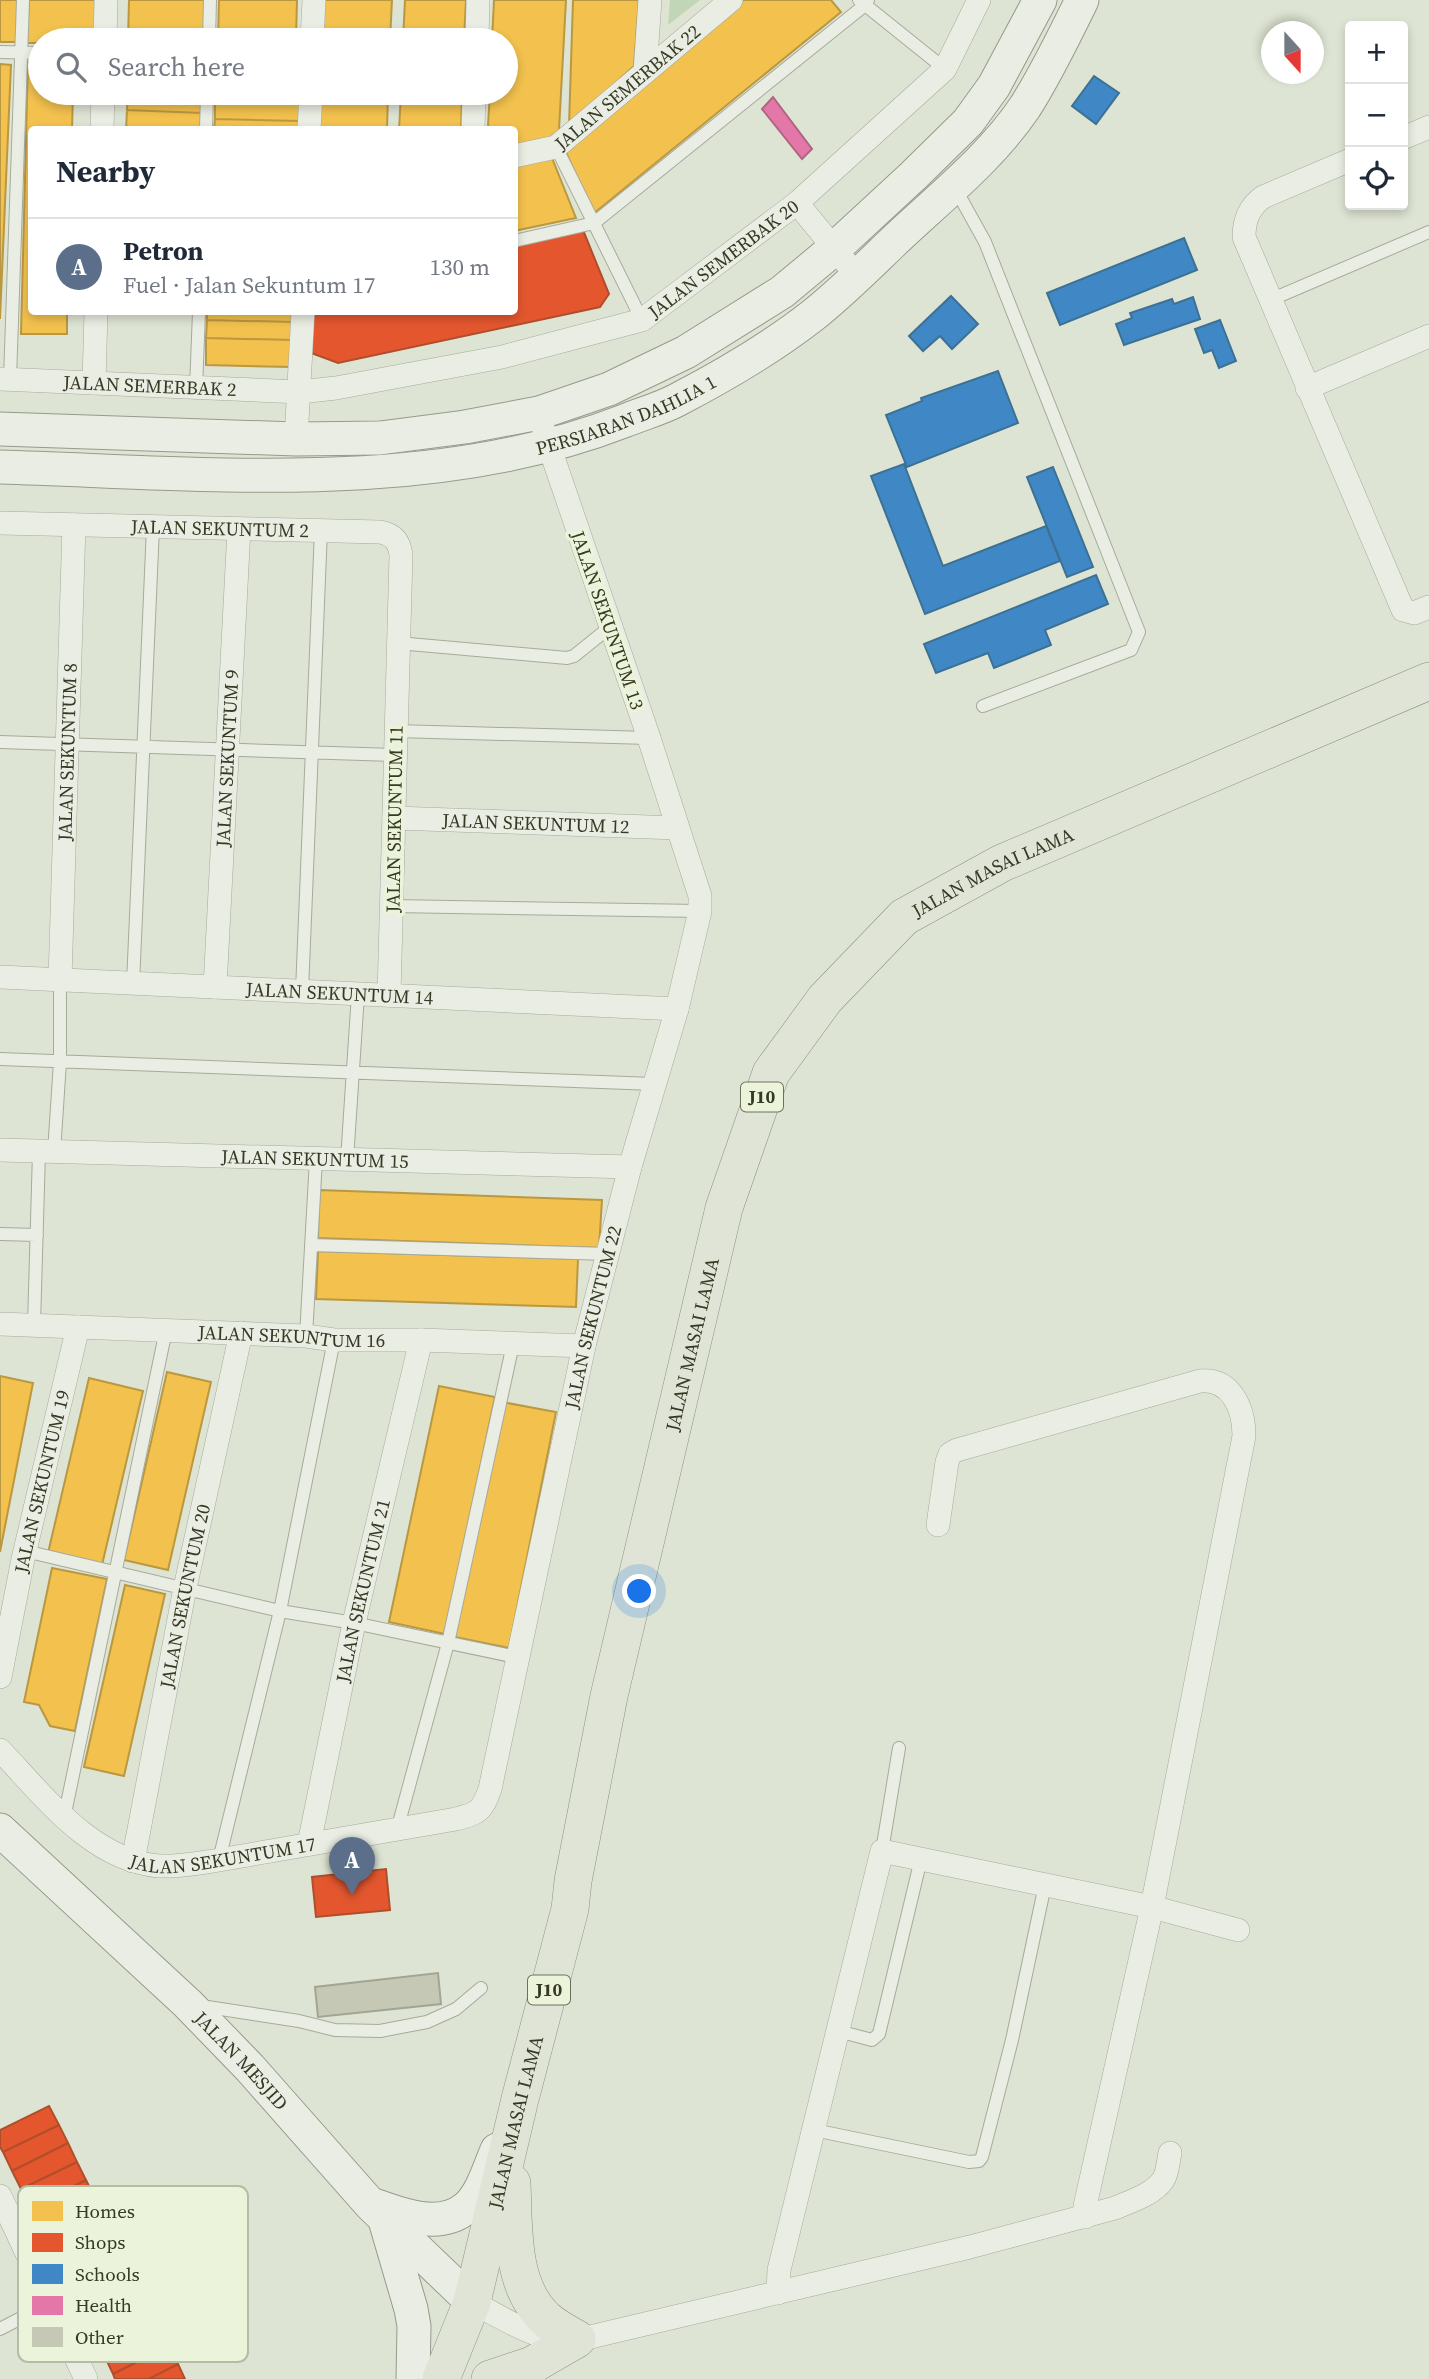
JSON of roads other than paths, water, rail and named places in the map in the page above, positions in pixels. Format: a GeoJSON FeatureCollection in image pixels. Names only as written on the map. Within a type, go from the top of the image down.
{"type":"FeatureCollection","features":[{"type":"Feature","properties":{"kind":"main road","name":"JALAN MASAI LAMA"},"geometry":{"type":"LineString","coordinates":[[441,2379],[471,2302],[570,1909],[609,1696],[724,1208],[771,1073],[825,999],[904,917],[1002,863],[1429,681]]}},
{"type":"Feature","properties":{"kind":"main road"},"geometry":{"type":"LineString","coordinates":[[490,2379],[532,2365],[577,2339],[545,2318],[525,2287],[515,2255],[510,2140]]}},
{"type":"Feature","properties":{"kind":"street"},"geometry":{"type":"LineString","coordinates":[[105,28],[106,0]]}},
{"type":"Feature","properties":{"kind":"street"},"geometry":{"type":"LineString","coordinates":[[313,28],[314,0]]}},
{"type":"Feature","properties":{"kind":"street"},"geometry":{"type":"LineString","coordinates":[[477,28],[478,0]]}},
{"type":"Feature","properties":{"kind":"street"},"geometry":{"type":"LineString","coordinates":[[645,72],[650,0]]}},
{"type":"Feature","properties":{"kind":"street","name":"JALAN SEMERBAK 22"},"geometry":{"type":"LineString","coordinates":[[518,155],[556,147],[731,0]]}},
{"type":"Feature","properties":{"kind":"street","name":"JALAN SEMERBAK 20"},"geometry":{"type":"LineString","coordinates":[[300,392],[336,388],[502,357],[642,320],[797,203],[945,69],[979,0]]}},
{"type":"Feature","properties":{"kind":"street","name":"PERSIARAN DAHLIA 1"},"geometry":{"type":"LineString","coordinates":[[0,429],[296,439],[380,438],[465,427],[539,412],[609,389],[686,352],[782,292],[835,248],[968,122],[994,86],[1040,0]]}},
{"type":"Feature","properties":{"kind":"street","name":"PERSIARAN DAHLIA 1"},"geometry":{"type":"LineString","coordinates":[[0,467],[267,475],[391,470],[483,459],[548,446],[607,428],[675,401],[771,344],[812,315],[857,276],[990,149],[1025,107],[1082,0]]}},
{"type":"Feature","properties":{"kind":"street"},"geometry":{"type":"LineString","coordinates":[[102,126],[103,105]]}},
{"type":"Feature","properties":{"kind":"street"},"geometry":{"type":"LineString","coordinates":[[309,126],[310,105]]}},
{"type":"Feature","properties":{"kind":"street"},"geometry":{"type":"LineString","coordinates":[[473,126],[474,105]]}},
{"type":"Feature","properties":{"kind":"street"},"geometry":{"type":"LineString","coordinates":[[1408,136],[1429,127]]}},
{"type":"Feature","properties":{"kind":"street"},"geometry":{"type":"LineString","coordinates":[[1345,162],[1256,202],[1247,214],[1244,226],[1246,246],[1403,610],[1414,613],[1429,607]]}},
{"type":"Feature","properties":{"kind":"street"},"geometry":{"type":"LineString","coordinates":[[797,203],[857,276]]}},
{"type":"Feature","properties":{"kind":"street"},"geometry":{"type":"LineString","coordinates":[[94,383],[96,315]]}},
{"type":"Feature","properties":{"kind":"street"},"geometry":{"type":"LineString","coordinates":[[296,439],[303,315]]}},
{"type":"Feature","properties":{"kind":"street"},"geometry":{"type":"LineString","coordinates":[[1307,388],[1429,336]]}},
{"type":"Feature","properties":{"kind":"street","name":"JALAN SEMERBAK 2"},"geometry":{"type":"LineString","coordinates":[[5,379],[300,392]]}},
{"type":"Feature","properties":{"kind":"street","name":"JALAN SEKUNTUM 13"},"geometry":{"type":"LineString","coordinates":[[539,412],[548,446],[678,828]]}},
{"type":"Feature","properties":{"kind":"street","name":"JALAN SEKUNTUM 2"},"geometry":{"type":"LineString","coordinates":[[0,523],[389,534],[400,546],[400,583]]}},
{"type":"Feature","properties":{"kind":"street","name":"JALAN SEKUNTUM 8"},"geometry":{"type":"LineString","coordinates":[[60,980],[74,525]]}},
{"type":"Feature","properties":{"kind":"street","name":"JALAN SEKUNTUM 9"},"geometry":{"type":"LineString","coordinates":[[215,987],[239,529]]}},
{"type":"Feature","properties":{"kind":"street","name":"JALAN SEKUNTUM 11"},"geometry":{"type":"LineString","coordinates":[[389,995],[400,583]]}},
{"type":"Feature","properties":{"kind":"street","name":"JALAN SEKUNTUM 12"},"geometry":{"type":"LineString","coordinates":[[394,818],[678,828]]}},
{"type":"Feature","properties":{"kind":"street","name":"JALAN SEKUNTUM 22"},"geometry":{"type":"LineString","coordinates":[[481,1809],[490,1789],[584,1346],[630,1167],[677,1009],[700,911],[700,896],[678,828]]}},
{"type":"Feature","properties":{"kind":"street","name":"JALAN SEKUNTUM 14"},"geometry":{"type":"LineString","coordinates":[[0,977],[677,1009]]}},
{"type":"Feature","properties":{"kind":"street","name":"JALAN SEKUNTUM 15"},"geometry":{"type":"LineString","coordinates":[[0,1150],[630,1167]]}},
{"type":"Feature","properties":{"kind":"street","name":"JALAN SEKUNTUM 16"},"geometry":{"type":"LineString","coordinates":[[0,1324],[306,1336],[334,1340],[584,1346]]}},
{"type":"Feature","properties":{"kind":"street","name":"JALAN SEKUNTUM 19"},"geometry":{"type":"LineString","coordinates":[[0,1677],[25,1551],[78,1327]]}},
{"type":"Feature","properties":{"kind":"street","name":"JALAN SEKUNTUM 20"},"geometry":{"type":"LineString","coordinates":[[133,1861],[184,1588],[241,1333]]}},
{"type":"Feature","properties":{"kind":"street","name":"JALAN SEKUNTUM 21"},"geometry":{"type":"LineString","coordinates":[[309,1844],[354,1623],[421,1340]]}},
{"type":"Feature","properties":{"kind":"street"},"geometry":{"type":"LineString","coordinates":[[938,1525],[947,1462],[950,1454],[957,1450],[1200,1381],[1209,1380],[1225,1387],[1237,1400],[1244,1422],[1244,1436],[1152,1908],[1085,2206],[1085,2217]]}},
{"type":"Feature","properties":{"kind":"street","name":"JALAN SEKUNTUM 17"},"geometry":{"type":"LineString","coordinates":[[0,1750],[64,1818],[83,1833],[133,1861],[160,1866],[182,1866],[397,1830],[463,1818],[481,1809]]}},
{"type":"Feature","properties":{"kind":"street","name":"JALAN MESJID"},"geometry":{"type":"LineString","coordinates":[[0,1829],[188,2004],[250,2068],[378,2211],[471,2302]]}},
{"type":"Feature","properties":{"kind":"street"},"geometry":{"type":"LineString","coordinates":[[778,2293],[779,2270],[881,1851],[1152,1908],[1238,1930]]}},
{"type":"Feature","properties":{"kind":"street"},"geometry":{"type":"LineString","coordinates":[[413,2379],[414,2326],[411,2309],[378,2211],[437,2220],[467,2207],[480,2189],[520,2099]]}},
{"type":"Feature","properties":{"kind":"street"},"geometry":{"type":"LineString","coordinates":[[471,2302],[528,2332],[546,2338],[577,2339],[778,2293],[1085,2217],[1136,2199],[1160,2184],[1165,2178],[1170,2153]]}},
{"type":"Feature","properties":{"kind":"street"},"geometry":{"type":"LineString","coordinates":[[0,2196],[18,2235]]}},
{"type":"Feature","properties":{"kind":"street"},"geometry":{"type":"LineString","coordinates":[[78,2362],[86,2379]]}},
{"type":"Feature","properties":{"kind":"lane"},"geometry":{"type":"LineString","coordinates":[[5,379],[23,0]]}},
{"type":"Feature","properties":{"kind":"lane"},"geometry":{"type":"LineString","coordinates":[[209,28],[210,0]]}},
{"type":"Feature","properties":{"kind":"lane"},"geometry":{"type":"LineString","coordinates":[[518,240],[594,223],[864,2],[945,69]]}},
{"type":"Feature","properties":{"kind":"lane"},"geometry":{"type":"LineString","coordinates":[[0,52],[28,52]]}},
{"type":"Feature","properties":{"kind":"lane"},"geometry":{"type":"LineString","coordinates":[[206,126],[207,105]]}},
{"type":"Feature","properties":{"kind":"lane"},"geometry":{"type":"LineString","coordinates":[[556,147],[642,320]]}},
{"type":"Feature","properties":{"kind":"lane"},"geometry":{"type":"LineString","coordinates":[[953,185],[985,242],[1139,632],[1132,650],[983,706]]}},
{"type":"Feature","properties":{"kind":"lane"},"geometry":{"type":"LineString","coordinates":[[1270,300],[1429,232]]}},
{"type":"Feature","properties":{"kind":"lane"},"geometry":{"type":"LineString","coordinates":[[196,388],[199,315]]}},
{"type":"Feature","properties":{"kind":"lane"},"geometry":{"type":"LineString","coordinates":[[133,984],[153,527]]}},
{"type":"Feature","properties":{"kind":"lane"},"geometry":{"type":"LineString","coordinates":[[302,991],[321,530]]}},
{"type":"Feature","properties":{"kind":"lane"},"geometry":{"type":"LineString","coordinates":[[398,643],[567,658],[574,656],[610,627]]}},
{"type":"Feature","properties":{"kind":"lane"},"geometry":{"type":"LineString","coordinates":[[396,731],[649,737]]}},
{"type":"Feature","properties":{"kind":"lane"},"geometry":{"type":"LineString","coordinates":[[0,743],[394,755]]}},
{"type":"Feature","properties":{"kind":"lane"},"geometry":{"type":"LineString","coordinates":[[392,906],[700,911]]}},
{"type":"Feature","properties":{"kind":"lane"},"geometry":{"type":"LineString","coordinates":[[34,1325],[37,1235],[60,1062],[60,980]]}},
{"type":"Feature","properties":{"kind":"lane"},"geometry":{"type":"LineString","coordinates":[[347,1160],[358,994]]}},
{"type":"Feature","properties":{"kind":"lane"},"geometry":{"type":"LineString","coordinates":[[0,1059],[654,1084]]}},
{"type":"Feature","properties":{"kind":"lane"},"geometry":{"type":"LineString","coordinates":[[306,1336],[316,1159]]}},
{"type":"Feature","properties":{"kind":"lane"},"geometry":{"type":"LineString","coordinates":[[0,1234],[37,1235]]}},
{"type":"Feature","properties":{"kind":"lane"},"geometry":{"type":"LineString","coordinates":[[311,1245],[608,1254]]}},
{"type":"Feature","properties":{"kind":"lane"},"geometry":{"type":"LineString","coordinates":[[64,1818],[166,1330]]}},
{"type":"Feature","properties":{"kind":"lane"},"geometry":{"type":"LineString","coordinates":[[219,1860],[280,1611],[334,1340]]}},
{"type":"Feature","properties":{"kind":"lane"},"geometry":{"type":"LineString","coordinates":[[397,1830],[448,1643],[513,1344]]}},
{"type":"Feature","properties":{"kind":"lane"},"geometry":{"type":"LineString","coordinates":[[25,1551],[280,1611],[354,1623],[516,1657]]}},
{"type":"Feature","properties":{"kind":"lane"},"geometry":{"type":"LineString","coordinates":[[881,1851],[899,1748]]}},
{"type":"Feature","properties":{"kind":"lane"},"geometry":{"type":"LineString","coordinates":[[838,2031],[872,2040],[879,2034],[921,1859]]}},
{"type":"Feature","properties":{"kind":"lane"},"geometry":{"type":"LineString","coordinates":[[814,2130],[969,2162],[979,2161],[1013,2040],[1045,1885]]}},
{"type":"Feature","properties":{"kind":"lane"},"geometry":{"type":"LineString","coordinates":[[188,2004],[299,2021],[335,2030],[380,2031],[427,2022],[456,2010],[481,1988]]}},
{"type":"Feature","properties":{"kind":"lane"},"geometry":{"type":"LineString","coordinates":[[0,2329],[18,2320]]}},
{"type":"Feature","properties":{"kind":"place","name":"Petron"},"geometry":{"type":"Point","coordinates":[352,1895]}}]}
